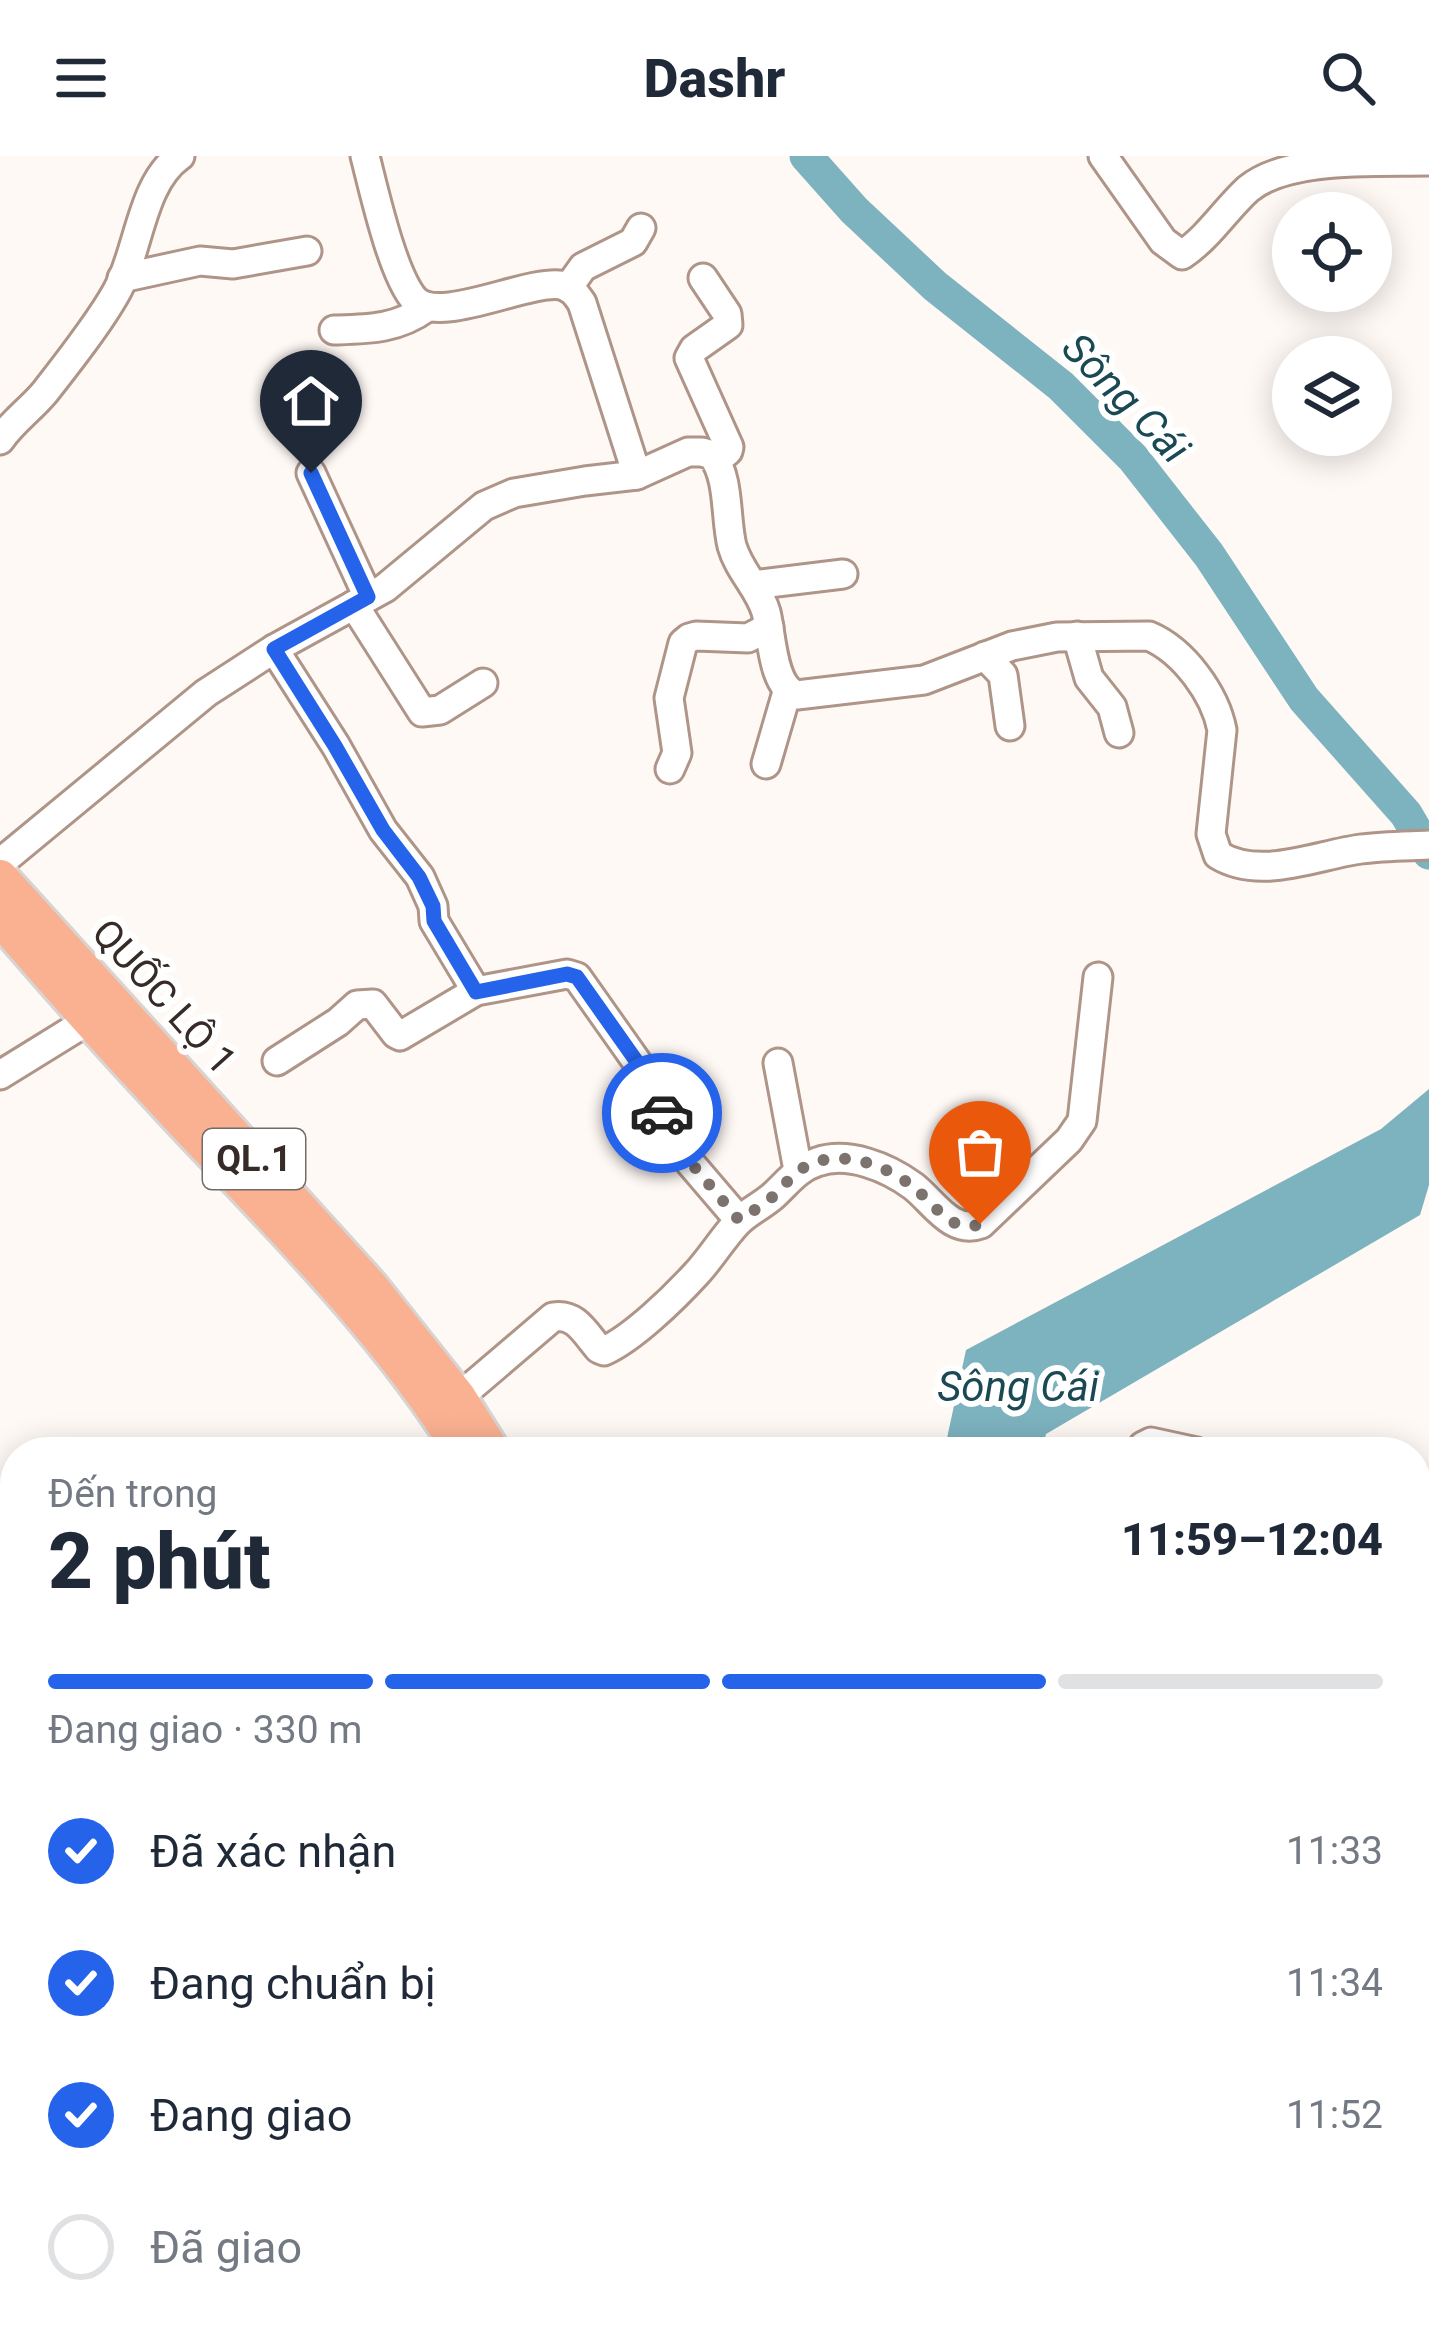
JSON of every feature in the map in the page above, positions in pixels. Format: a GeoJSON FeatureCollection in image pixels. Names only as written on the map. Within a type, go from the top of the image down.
{"type":"FeatureCollection","features":[{"type":"Feature","properties":{"kind":"highway","name":"QUỐC LỘ 1"},"geometry":{"type":"LineString","coordinates":[[0,878],[370,1287],[458,1398],[483,1437]]}},
{"type":"Feature","properties":{"kind":"highway","name":"QUỐC LỘ 1"},"geometry":{"type":"LineString","coordinates":[[0,917],[326,1276],[454,1437]]}},
{"type":"Feature","properties":{"kind":"street"},"geometry":{"type":"LineString","coordinates":[[0,440],[45,392],[115,294],[156,184],[167,165],[180,156]]}},
{"type":"Feature","properties":{"kind":"street"},"geometry":{"type":"LineString","coordinates":[[365,156],[402,277],[416,302],[426,308],[446,307],[557,285],[568,288],[582,303],[637,475]]}},
{"type":"Feature","properties":{"kind":"street"},"geometry":{"type":"LineString","coordinates":[[1103,156],[1163,241],[1182,255],[1251,186],[1294,166],[1429,161]]}},
{"type":"Feature","properties":{"kind":"street"},"geometry":{"type":"LineString","coordinates":[[568,288],[583,267],[633,242],[641,228]]}},
{"type":"Feature","properties":{"kind":"street"},"geometry":{"type":"LineString","coordinates":[[122,278],[200,261],[233,264],[307,251]]}},
{"type":"Feature","properties":{"kind":"street"},"geometry":{"type":"LineString","coordinates":[[703,278],[729,322],[689,358],[729,447],[717,460]]}},
{"type":"Feature","properties":{"kind":"street"},"geometry":{"type":"LineString","coordinates":[[334,331],[388,327],[426,308]]}},
{"type":"Feature","properties":{"kind":"street"},"geometry":{"type":"LineString","coordinates":[[0,863],[206,693],[403,575],[457,526],[495,500],[637,475],[688,452],[702,452],[717,460],[731,544],[765,608],[787,692],[797,695],[925,680],[1012,646],[1077,636],[1140,635],[1159,640],[1184,662],[1215,705],[1222,730],[1211,834],[1218,855],[1263,866],[1361,848],[1429,845]]}},
{"type":"Feature","properties":{"kind":"street"},"geometry":{"type":"LineString","coordinates":[[311,473],[361,601],[422,712],[440,710],[483,683]]}},
{"type":"Feature","properties":{"kind":"street"},"geometry":{"type":"LineString","coordinates":[[753,585],[843,574]]}},
{"type":"Feature","properties":{"kind":"street"},"geometry":{"type":"LineString","coordinates":[[670,769],[677,753],[668,702],[683,643],[696,636],[748,638],[769,627]]}},
{"type":"Feature","properties":{"kind":"street"},"geometry":{"type":"LineString","coordinates":[[1077,636],[1089,678],[1112,707],[1119,733]]}},
{"type":"Feature","properties":{"kind":"street"},"geometry":{"type":"LineString","coordinates":[[274,649],[383,830],[419,877],[433,906],[434,921],[476,992]]}},
{"type":"Feature","properties":{"kind":"street"},"geometry":{"type":"LineString","coordinates":[[985,656],[1003,675],[1010,726]]}},
{"type":"Feature","properties":{"kind":"street"},"geometry":{"type":"LineString","coordinates":[[766,764],[787,692]]}},
{"type":"Feature","properties":{"kind":"street"},"geometry":{"type":"LineString","coordinates":[[277,1061],[357,1005],[373,1004],[400,1036],[476,992],[567,974],[577,977],[637,1062],[680,1150],[739,1220]]}},
{"type":"Feature","properties":{"kind":"street"},"geometry":{"type":"LineString","coordinates":[[458,1398],[553,1317],[573,1318],[598,1349],[615,1346],[697,1274],[739,1220],[770,1199],[798,1170],[818,1161],[837,1158],[884,1168],[914,1186],[959,1226],[980,1224],[1069,1140],[1082,1121],[1098,977]]}},
{"type":"Feature","properties":{"kind":"street"},"geometry":{"type":"LineString","coordinates":[[0,1075],[89,1020]]}},
{"type":"Feature","properties":{"kind":"street"},"geometry":{"type":"LineString","coordinates":[[778,1063],[798,1170]]}},
{"type":"Feature","properties":{"kind":"water","name":"Sông Cái"},"geometry":{"type":"Polygon","coordinates":[[[1429,1089],[1429,1185],[1420,1215],[1045,1437],[947,1437],[966,1350],[1381,1129],[1429,1089]]]}},
{"type":"Feature","properties":{"kind":"waterway","name":"Sông Cái"},"geometry":{"type":"LineString","coordinates":[[806,156],[854,210],[935,286],[1061,386],[1133,458],[1209,555],[1304,699],[1406,814],[1429,853]]}},
{"type":"Feature","properties":{"kind":"way so far"},"geometry":{"type":"LineString","coordinates":[[662,1113],[680,1150],[739,1220],[770,1199],[798,1170],[837,1158],[884,1168],[914,1186],[959,1226],[980,1224]]}},
{"type":"Feature","properties":{"kind":"route"},"geometry":{"type":"LineString","coordinates":[[311,473],[368,597],[274,649],[383,830],[419,877],[433,906],[434,921],[476,992],[567,974],[577,977],[637,1062],[662,1113]]}}]}
